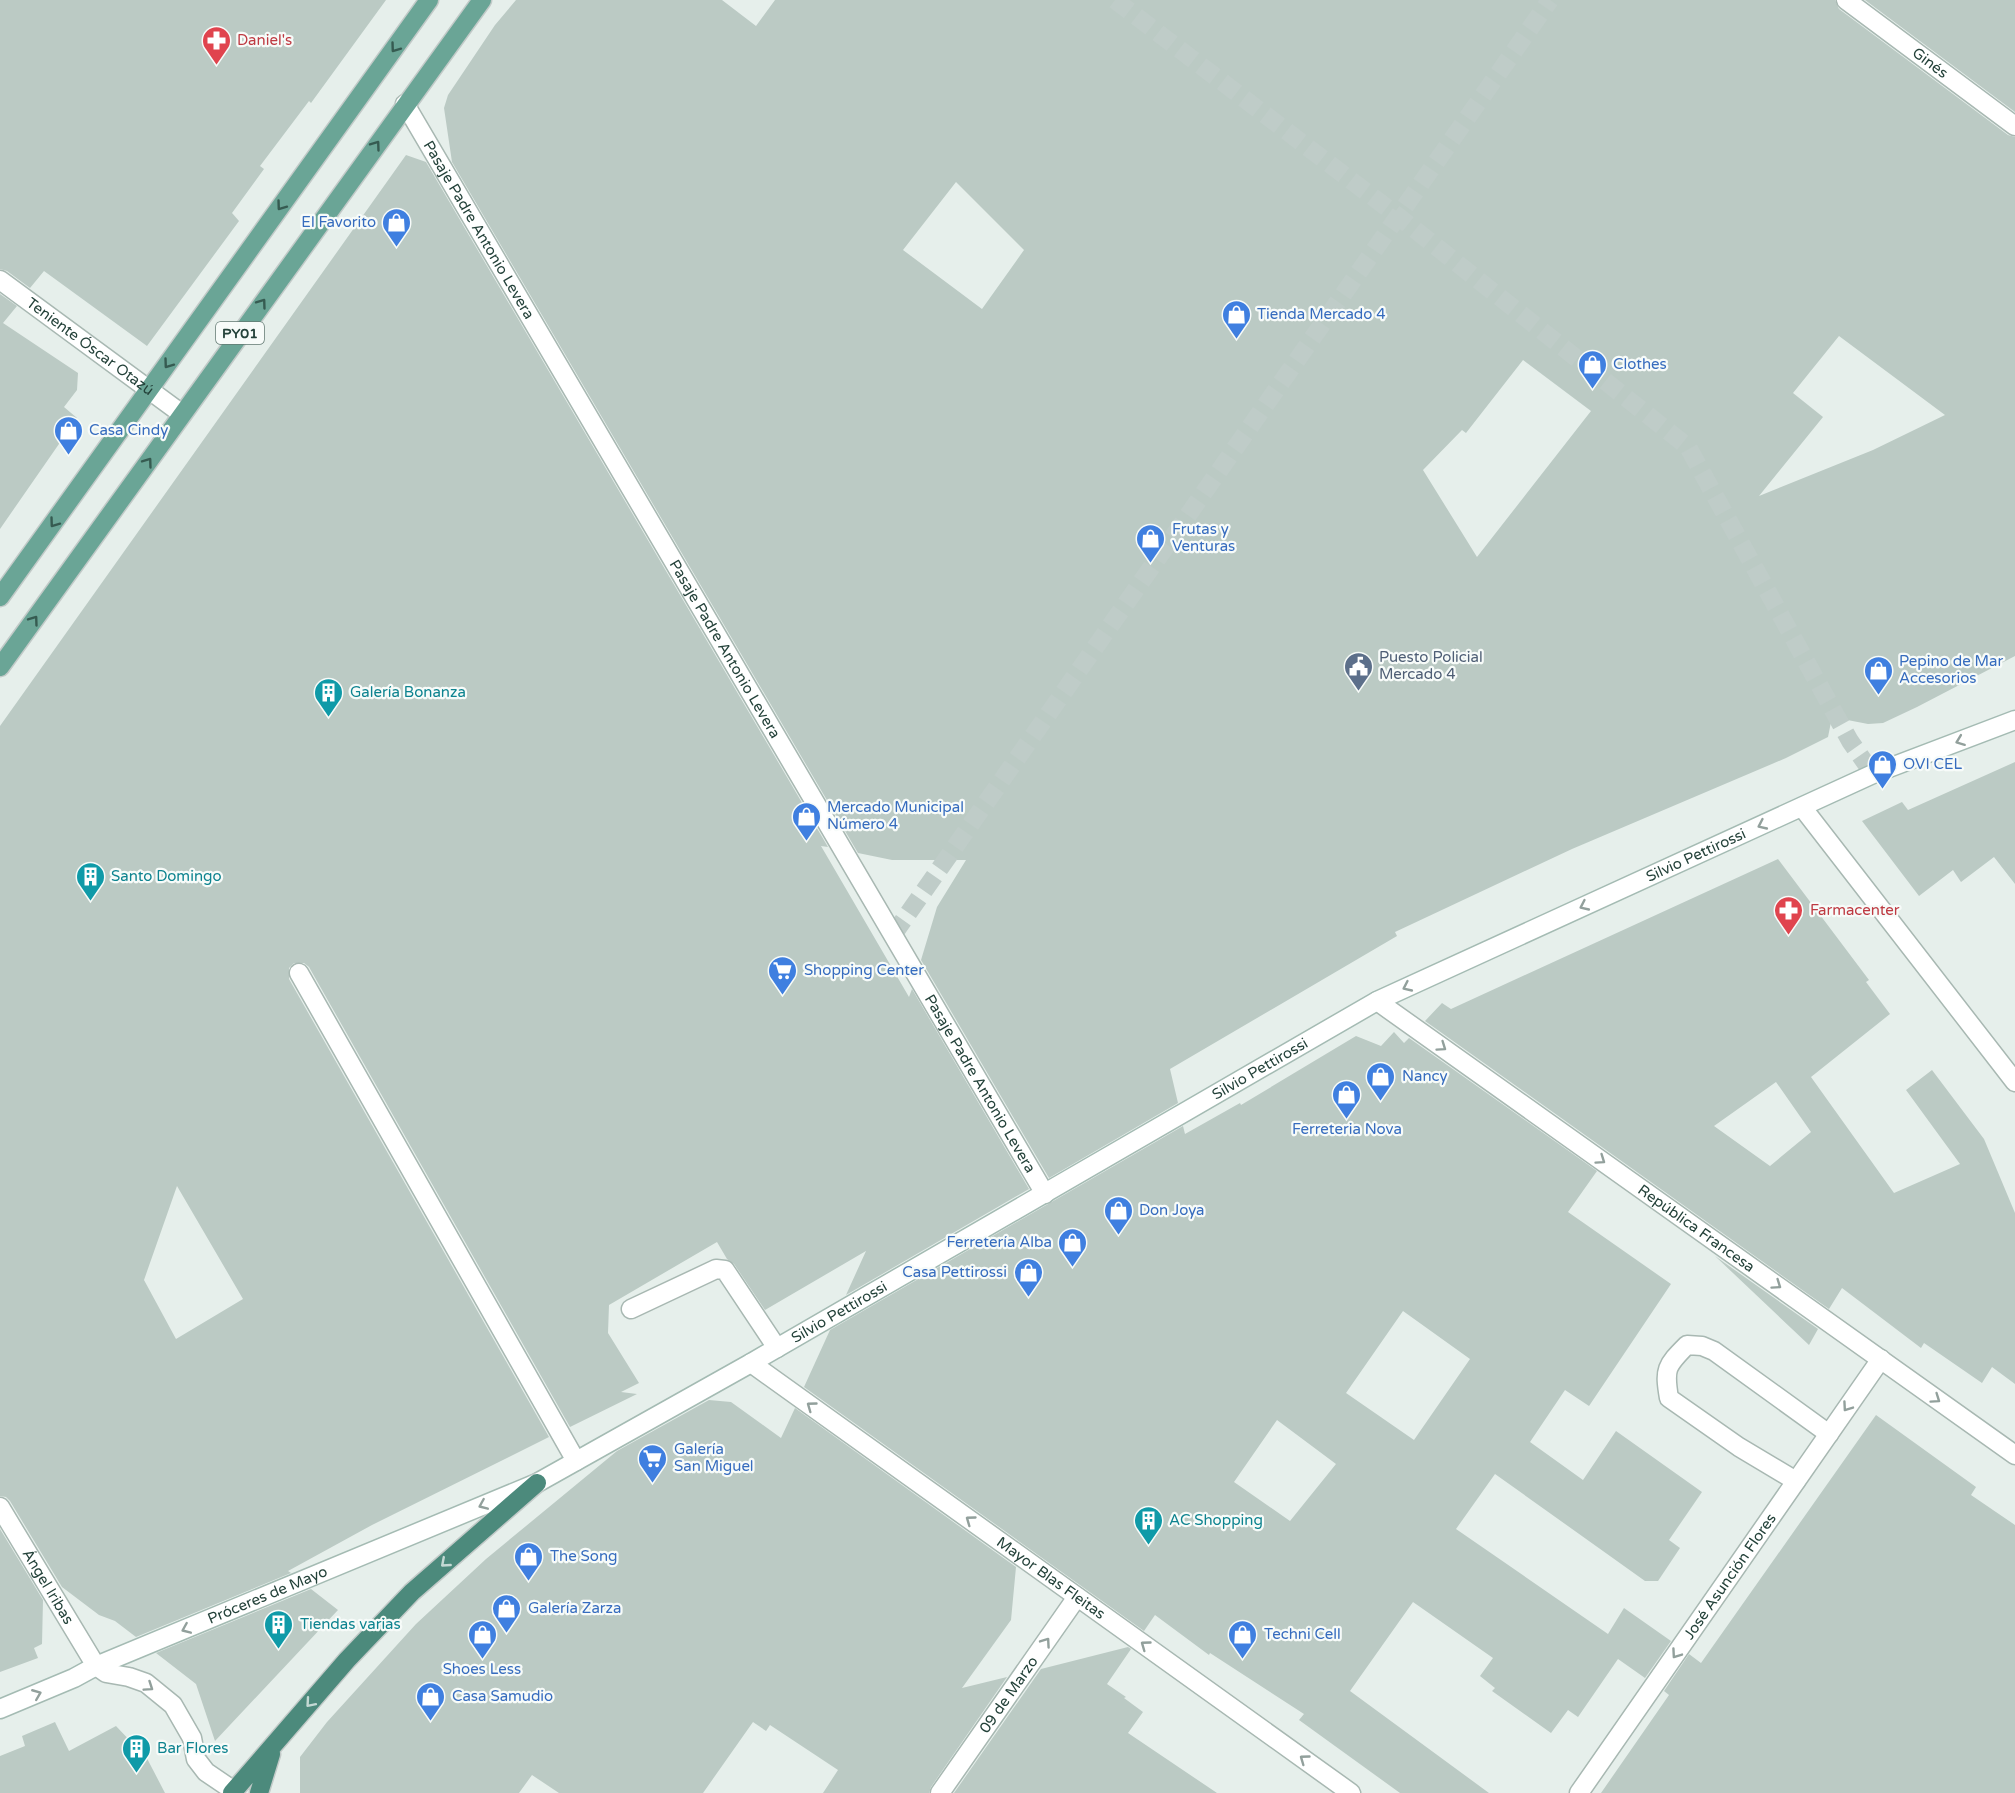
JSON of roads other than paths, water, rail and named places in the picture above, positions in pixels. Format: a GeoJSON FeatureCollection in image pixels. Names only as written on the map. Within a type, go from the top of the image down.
{"type":"FeatureCollection","features":[{"type":"Feature","properties":{"kind":"highway"},"geometry":{"type":"LineString","coordinates":[[233,1792],[347,1660],[412,1592],[537,1483]]}},
{"type":"Feature","properties":{"kind":"highway"},"geometry":{"type":"LineString","coordinates":[[259,1793],[275,1743]]}},
{"type":"Feature","properties":{"kind":"main road","name":"PY01"},"geometry":{"type":"LineString","coordinates":[[0,597],[429,0]]}},
{"type":"Feature","properties":{"kind":"main road","name":"PY01"},"geometry":{"type":"LineString","coordinates":[[0,668],[482,0]]}},
{"type":"Feature","properties":{"kind":"street","name":"Ginés"},"geometry":{"type":"LineString","coordinates":[[1846,0],[2015,126]]}},
{"type":"Feature","properties":{"kind":"street","name":"Pasaje Padre Antonio Levera"},"geometry":{"type":"LineString","coordinates":[[405,104],[1045,1194]]}},
{"type":"Feature","properties":{"kind":"street","name":"Teniente Óscar Otazú"},"geometry":{"type":"LineString","coordinates":[[0,280],[182,414]]}},
{"type":"Feature","properties":{"kind":"street","name":"Silvio Pettirossi"},"geometry":{"type":"LineString","coordinates":[[537,1483],[751,1363],[1377,1001],[1873,774],[2015,720]]}},
{"type":"Feature","properties":{"kind":"street"},"geometry":{"type":"LineString","coordinates":[[1802,807],[2015,1082]]}},
{"type":"Feature","properties":{"kind":"street"},"geometry":{"type":"LineString","coordinates":[[299,973],[576,1461]]}},
{"type":"Feature","properties":{"kind":"street","name":"República Francesa"},"geometry":{"type":"LineString","coordinates":[[1377,1001],[2015,1455]]}},
{"type":"Feature","properties":{"kind":"street"},"geometry":{"type":"LineString","coordinates":[[631,1309],[720,1268],[725,1270],[732,1279],[777,1348]]}},
{"type":"Feature","properties":{"kind":"street"},"geometry":{"type":"LineString","coordinates":[[1796,1481],[1739,1447],[1670,1398],[1665,1377],[1671,1360],[1687,1345],[1702,1346],[1714,1351],[1828,1434]]}},
{"type":"Feature","properties":{"kind":"street","name":"José Asunción Flores"},"geometry":{"type":"LineString","coordinates":[[1579,1793],[1881,1359]]}},
{"type":"Feature","properties":{"kind":"street","name":"Mayor Blas Fleitas"},"geometry":{"type":"LineString","coordinates":[[751,1363],[1351,1793]]}},
{"type":"Feature","properties":{"kind":"street","name":"Próceres de Mayo"},"geometry":{"type":"LineString","coordinates":[[0,1709],[74,1678],[96,1666],[537,1483]]}},
{"type":"Feature","properties":{"kind":"street","name":"Ángel Iribas"},"geometry":{"type":"LineString","coordinates":[[0,1507],[96,1666]]}},
{"type":"Feature","properties":{"kind":"street","name":"09 de Marzo"},"geometry":{"type":"LineString","coordinates":[[940,1793],[1077,1597]]}},
{"type":"Feature","properties":{"kind":"street"},"geometry":{"type":"LineString","coordinates":[[96,1666],[106,1673],[146,1683],[173,1705],[192,1738],[196,1759],[206,1772],[233,1792]]}},
{"type":"Feature","properties":{"kind":"tunnel"},"geometry":{"type":"LineString","coordinates":[[1115,0],[1399,217],[1688,447],[1850,741],[1873,774]]}},
{"type":"Feature","properties":{"kind":"tunnel"},"geometry":{"type":"LineString","coordinates":[[893,935],[1550,0]]}},
{"type":"Feature","properties":{"kind":"place","name":"Daniel's"},"geometry":{"type":"Point","coordinates":[216,66]}},
{"type":"Feature","properties":{"kind":"place","name":"El Favorito"},"geometry":{"type":"Point","coordinates":[397,248]}},
{"type":"Feature","properties":{"kind":"place","name":"Tienda Mercado 4"},"geometry":{"type":"Point","coordinates":[1236,340]}},
{"type":"Feature","properties":{"kind":"place","name":"Clothes"},"geometry":{"type":"Point","coordinates":[1592,390]}},
{"type":"Feature","properties":{"kind":"place","name":"Casa Cindy"},"geometry":{"type":"Point","coordinates":[68,456]}},
{"type":"Feature","properties":{"kind":"place","name":"Frutas y Venturas"},"geometry":{"type":"Point","coordinates":[1151,564]}},
{"type":"Feature","properties":{"kind":"place","name":"Puesto Policial Mercado 4"},"geometry":{"type":"Point","coordinates":[1358,692]}},
{"type":"Feature","properties":{"kind":"place","name":"Pepino de Mar Accesorios"},"geometry":{"type":"Point","coordinates":[1878,696]}},
{"type":"Feature","properties":{"kind":"place","name":"Galería Bonanza"},"geometry":{"type":"Point","coordinates":[329,718]}},
{"type":"Feature","properties":{"kind":"place","name":"OVI CEL"},"geometry":{"type":"Point","coordinates":[1882,790]}},
{"type":"Feature","properties":{"kind":"place","name":"Mercado Municipal Número 4"},"geometry":{"type":"Point","coordinates":[806,842]}},
{"type":"Feature","properties":{"kind":"place","name":"Santo Domingo"},"geometry":{"type":"Point","coordinates":[90,902]}},
{"type":"Feature","properties":{"kind":"place","name":"Farmacenter"},"geometry":{"type":"Point","coordinates":[1789,936]}},
{"type":"Feature","properties":{"kind":"place","name":"Shopping Center"},"geometry":{"type":"Point","coordinates":[783,996]}},
{"type":"Feature","properties":{"kind":"place","name":"Nancy"},"geometry":{"type":"Point","coordinates":[1381,1102]}},
{"type":"Feature","properties":{"kind":"place","name":"Ferreteria Nova"},"geometry":{"type":"Point","coordinates":[1347,1120]}},
{"type":"Feature","properties":{"kind":"place","name":"Don Joya"},"geometry":{"type":"Point","coordinates":[1118,1236]}},
{"type":"Feature","properties":{"kind":"place","name":"Ferretería Alba"},"geometry":{"type":"Point","coordinates":[1073,1268]}},
{"type":"Feature","properties":{"kind":"place","name":"Casa Pettirossi"},"geometry":{"type":"Point","coordinates":[1028,1298]}},
{"type":"Feature","properties":{"kind":"place","name":"Galería San Miguel"},"geometry":{"type":"Point","coordinates":[653,1484]}},
{"type":"Feature","properties":{"kind":"place","name":"AC Shopping"},"geometry":{"type":"Point","coordinates":[1148,1546]}},
{"type":"Feature","properties":{"kind":"place","name":"The Song"},"geometry":{"type":"Point","coordinates":[529,1582]}},
{"type":"Feature","properties":{"kind":"place","name":"Galería Zarza"},"geometry":{"type":"Point","coordinates":[507,1634]}},
{"type":"Feature","properties":{"kind":"place","name":"Tiendas varias"},"geometry":{"type":"Point","coordinates":[279,1650]}},
{"type":"Feature","properties":{"kind":"place","name":"Shoes Less"},"geometry":{"type":"Point","coordinates":[482,1660]}},
{"type":"Feature","properties":{"kind":"place","name":"Techni Cell"},"geometry":{"type":"Point","coordinates":[1243,1660]}},
{"type":"Feature","properties":{"kind":"place","name":"Casa Samudio"},"geometry":{"type":"Point","coordinates":[431,1722]}},
{"type":"Feature","properties":{"kind":"place","name":"Bar Flores"},"geometry":{"type":"Point","coordinates":[136,1774]}}]}
